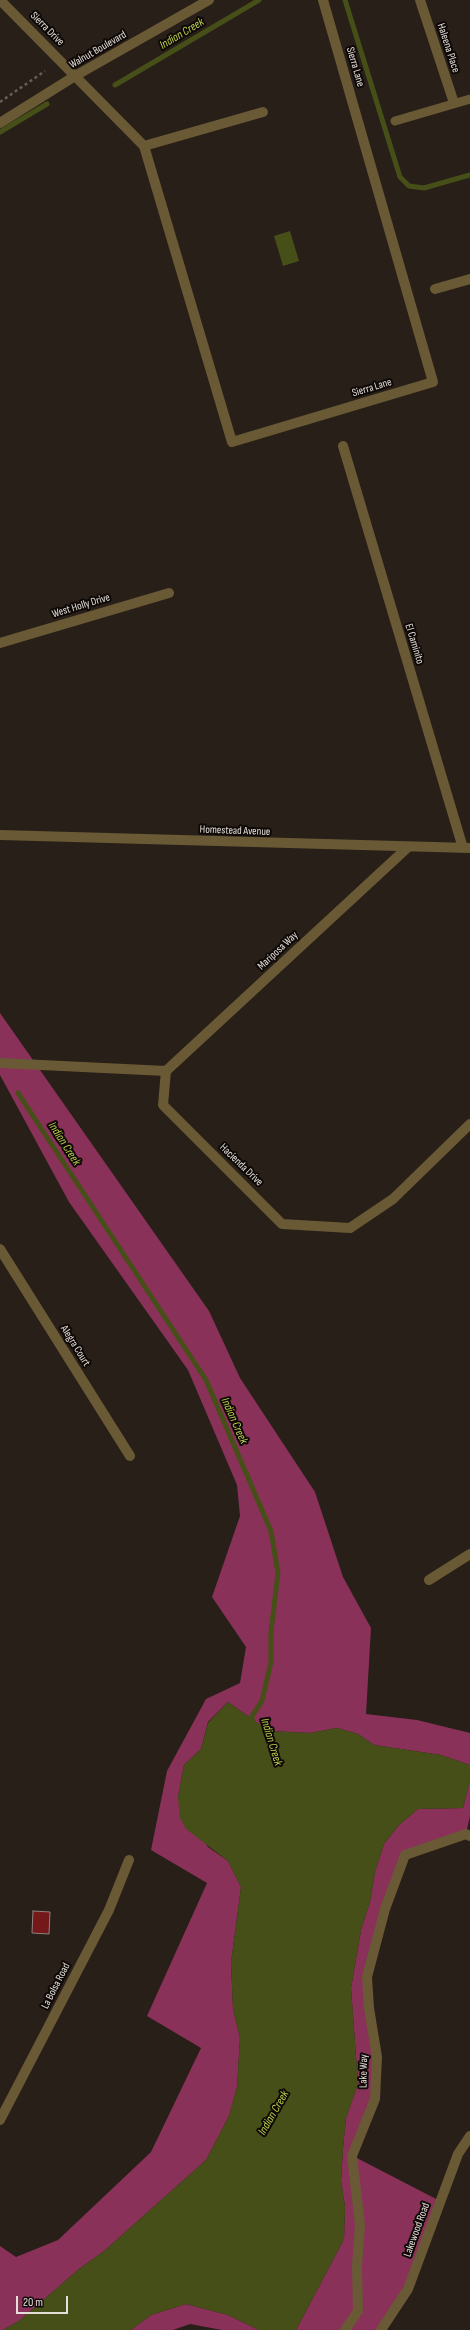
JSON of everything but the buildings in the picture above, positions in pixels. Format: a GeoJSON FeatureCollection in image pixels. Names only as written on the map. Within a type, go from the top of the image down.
{"type":"FeatureCollection","features":[{"type":"Feature","properties":{"kind":"street","name":"Sierra Drive"},"geometry":{"type":"LineString","coordinates":[[0,0],[76,76]]}},
{"type":"Feature","properties":{"kind":"street","name":"Walnut Boulevard"},"geometry":{"type":"LineString","coordinates":[[0,123],[76,76],[209,0]]}},
{"type":"Feature","properties":{"kind":"street","name":"Sierra Lane"},"geometry":{"type":"LineString","coordinates":[[76,76],[144,146],[232,442],[433,382],[323,0]]}},
{"type":"Feature","properties":{"kind":"street","name":"Haleena Place"},"geometry":{"type":"LineString","coordinates":[[420,0],[454,104]]}},
{"type":"Feature","properties":{"kind":"street"},"geometry":{"type":"LineString","coordinates":[[144,146],[263,112]]}},
{"type":"Feature","properties":{"kind":"street"},"geometry":{"type":"LineString","coordinates":[[435,290],[470,280]]}},
{"type":"Feature","properties":{"kind":"street","name":"El Caminito"},"geometry":{"type":"LineString","coordinates":[[343,446],[467,848]]}},
{"type":"Feature","properties":{"kind":"street","name":"West Holly Drive"},"geometry":{"type":"LineString","coordinates":[[0,643],[169,593]]}},
{"type":"Feature","properties":{"kind":"street","name":"Homestead Avenue"},"geometry":{"type":"LineString","coordinates":[[0,836],[407,848],[467,848]]}},
{"type":"Feature","properties":{"kind":"street","name":"Mariposa Way"},"geometry":{"type":"LineString","coordinates":[[166,1071],[407,848]]}},
{"type":"Feature","properties":{"kind":"street"},"geometry":{"type":"LineString","coordinates":[[0,1063],[166,1071]]}},
{"type":"Feature","properties":{"kind":"street","name":"Hacienda Drive"},"geometry":{"type":"LineString","coordinates":[[166,1071],[164,1105],[282,1224],[350,1228],[393,1199],[470,1124]]}},
{"type":"Feature","properties":{"kind":"street","name":"Alegra Court"},"geometry":{"type":"LineString","coordinates":[[0,1249],[130,1456]]}},
{"type":"Feature","properties":{"kind":"street"},"geometry":{"type":"LineString","coordinates":[[429,1580],[470,1554]]}},
{"type":"Feature","properties":{"kind":"street","name":"Lake Way"},"geometry":{"type":"LineString","coordinates":[[345,2330],[358,2311],[360,2225],[352,2156],[375,2099],[377,2057],[369,2008],[367,1977],[385,1909],[405,1855],[466,1834],[470,1836]]}},
{"type":"Feature","properties":{"kind":"street","name":"La Bolsa Road"},"geometry":{"type":"LineString","coordinates":[[0,2120],[109,1910],[128,1860]]}},
{"type":"Feature","properties":{"kind":"street","name":"Lakewood Road"},"geometry":{"type":"LineString","coordinates":[[381,2330],[408,2288],[458,2154],[470,2136]]}},
{"type":"Feature","properties":{"kind":"lane"},"geometry":{"type":"LineString","coordinates":[[395,121],[470,99]]}},
{"type":"Feature","properties":{"kind":"path"},"geometry":{"type":"LineString","coordinates":[[0,102],[45,71]]}},
{"type":"Feature","properties":{"kind":"shaded area"},"geometry":{"type":"Polygon","coordinates":[[[0,1013],[209,1311],[240,1378],[315,1492],[343,1577],[371,1628],[366,1714],[417,1720],[470,1733],[470,1765],[441,1755],[374,1745],[358,1734],[337,1728],[310,1733],[269,1731],[228,1702],[208,1722],[201,1749],[184,1765],[178,1797],[208,1847],[228,1861],[241,1887],[231,1963],[233,2009],[240,2038],[237,2087],[229,2116],[206,2160],[103,2252],[79,2269],[19,2321],[3,2330],[0,2330],[0,2246],[16,2257],[58,2240],[151,2152],[201,2048],[147,2016],[207,1883],[151,1850],[167,1771],[206,1699],[240,1683],[246,1647],[212,1597],[240,1516],[237,1485],[188,1370],[69,1202],[0,1075],[0,1013]]]}},
{"type":"Feature","properties":{"kind":"shaded area"},"geometry":{"type":"Polygon","coordinates":[[[470,1780],[470,1816],[466,1834],[405,1855],[367,1977],[375,2099],[353,2156],[440,2201],[408,2289],[381,2330],[296,2330],[344,2239],[345,2207],[341,2181],[343,2148],[346,2118],[358,2084],[351,1988],[361,1930],[370,1902],[375,1872],[384,1844],[398,1826],[418,1809],[463,1808],[470,1780]]]}},
{"type":"Feature","properties":{"kind":"shaded area"},"geometry":{"type":"Polygon","coordinates":[[[186,2304],[228,2315],[259,2330],[222,2330],[190,2324],[173,2330],[131,2330],[151,2315],[186,2304]]]}},
{"type":"Feature","properties":{"kind":"water"},"geometry":{"type":"Polygon","coordinates":[[[290,231],[299,261],[283,266],[274,236],[290,231]]]}},
{"type":"Feature","properties":{"kind":"water"},"geometry":{"type":"Polygon","coordinates":[[[228,1702],[269,1731],[310,1733],[337,1728],[358,1734],[374,1745],[441,1755],[470,1765],[470,1780],[463,1808],[418,1809],[398,1826],[384,1844],[375,1872],[370,1902],[361,1930],[351,1988],[358,2084],[346,2118],[343,2148],[341,2181],[345,2207],[344,2239],[296,2330],[259,2330],[228,2315],[186,2304],[151,2315],[131,2330],[3,2330],[19,2321],[79,2269],[103,2252],[206,2160],[229,2116],[237,2087],[240,2038],[233,2009],[231,1963],[241,1887],[228,1861],[186,1829],[180,1818],[178,1797],[184,1765],[201,1749],[208,1723],[228,1702]]]}},
{"type":"Feature","properties":{"kind":"waterway","name":"Indian Creek"},"geometry":{"type":"LineString","coordinates":[[115,85],[259,0]]}},
{"type":"Feature","properties":{"kind":"waterway"},"geometry":{"type":"LineString","coordinates":[[345,0],[400,177],[409,186],[424,188],[470,175]]}},
{"type":"Feature","properties":{"kind":"waterway","name":"Indian Creek"},"geometry":{"type":"LineString","coordinates":[[0,132],[47,104]]}},
{"type":"Feature","properties":{"kind":"waterway","name":"Indian Creek"},"geometry":{"type":"LineString","coordinates":[[18,1093],[206,1380],[271,1531],[278,1573],[271,1632],[271,1662],[262,1701],[252,1716],[253,1725]]}}]}
